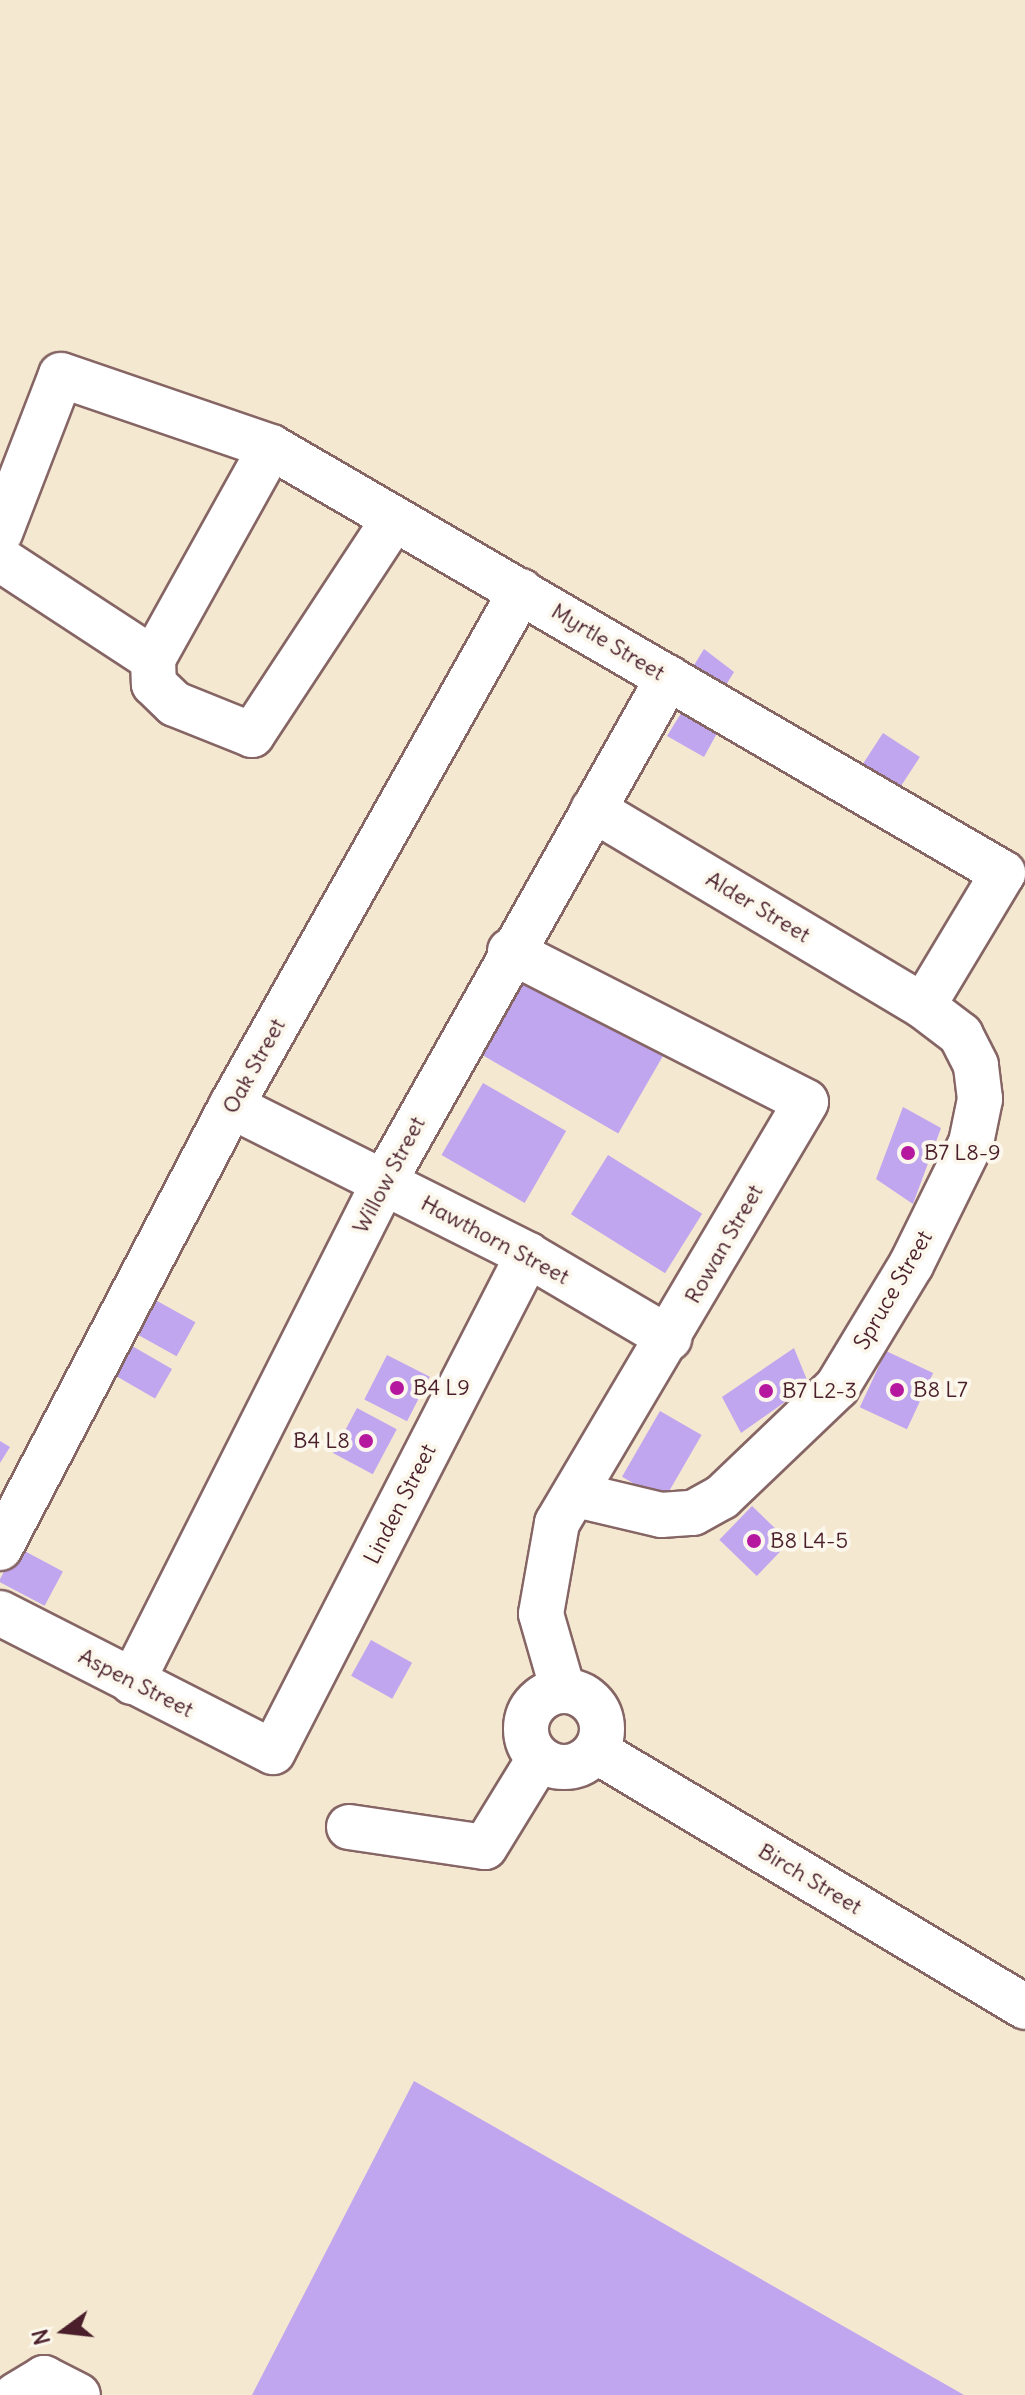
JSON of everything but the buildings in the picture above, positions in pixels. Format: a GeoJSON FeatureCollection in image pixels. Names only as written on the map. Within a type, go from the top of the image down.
{"type":"FeatureCollection","features":[{"type":"Feature","properties":{"kind":"street","name":"Myrtle Street"},"geometry":{"type":"LineString","coordinates":[[0,533],[61,375],[271,447],[1003,873],[923,1006]]}},
{"type":"Feature","properties":{"kind":"street"},"geometry":{"type":"LineString","coordinates":[[271,447],[153,659],[154,684],[175,704],[252,735],[394,519]]}},
{"type":"Feature","properties":{"kind":"street"},"geometry":{"type":"LineString","coordinates":[[0,559],[153,659]]}},
{"type":"Feature","properties":{"kind":"street","name":"Oak Street"},"geometry":{"type":"LineString","coordinates":[[0,1548],[231,1106],[521,591]]}},
{"type":"Feature","properties":{"kind":"street","name":"Willow Street"},"geometry":{"type":"LineString","coordinates":[[132,1682],[384,1182],[510,951],[668,678]]}},
{"type":"Feature","properties":{"kind":"street","name":"Alder Street"},"geometry":{"type":"LineString","coordinates":[[593,809],[923,1006]]}},
{"type":"Feature","properties":{"kind":"street","name":"Rowan Street"},"geometry":{"type":"LineString","coordinates":[[510,951],[806,1102],[577,1495],[557,1523],[541,1614],[563,1690]]}},
{"type":"Feature","properties":{"kind":"street","name":"Spruce Street"},"geometry":{"type":"LineString","coordinates":[[577,1495],[661,1515],[693,1513],[722,1497],[837,1387],[911,1265],[971,1143],[980,1099],[976,1065],[961,1035],[923,1006]]}},
{"type":"Feature","properties":{"kind":"street","name":"Hawthorn Street"},"geometry":{"type":"LineString","coordinates":[[231,1106],[528,1255],[669,1338]]}},
{"type":"Feature","properties":{"kind":"street","name":"Linden Street"},"geometry":{"type":"LineString","coordinates":[[273,1752],[528,1255]]}},
{"type":"Feature","properties":{"kind":"street","name":"Aspen Street"},"geometry":{"type":"LineString","coordinates":[[0,1613],[273,1752]]}},
{"type":"Feature","properties":{"kind":"street"},"geometry":{"type":"LineString","coordinates":[[563,1690],[598,1711],[596,1751],[563,1768],[539,1759],[525,1732],[528,1716],[548,1694],[563,1690]]}},
{"type":"Feature","properties":{"kind":"street","name":"Birch Street"},"geometry":{"type":"LineString","coordinates":[[596,1751],[1025,2007]]}},
{"type":"Feature","properties":{"kind":"street"},"geometry":{"type":"LineString","coordinates":[[349,1827],[485,1847],[539,1759]]}},
{"type":"Feature","properties":{"kind":"street"},"geometry":{"type":"LineString","coordinates":[[16,2395],[44,2378],[78,2395]]}},
{"type":"Feature","properties":{"kind":"place","name":"B7 L8-9"},"geometry":{"type":"Point","coordinates":[908,1153]}},
{"type":"Feature","properties":{"kind":"place","name":"B4 L9"},"geometry":{"type":"Point","coordinates":[397,1388]}},
{"type":"Feature","properties":{"kind":"place","name":"B8 L7"},"geometry":{"type":"Point","coordinates":[897,1390]}},
{"type":"Feature","properties":{"kind":"place","name":"B7 L2-3"},"geometry":{"type":"Point","coordinates":[766,1391]}},
{"type":"Feature","properties":{"kind":"place","name":"B4 L8"},"geometry":{"type":"Point","coordinates":[366,1441]}},
{"type":"Feature","properties":{"kind":"place","name":"B8 L4-5"},"geometry":{"type":"Point","coordinates":[754,1541]}}]}
